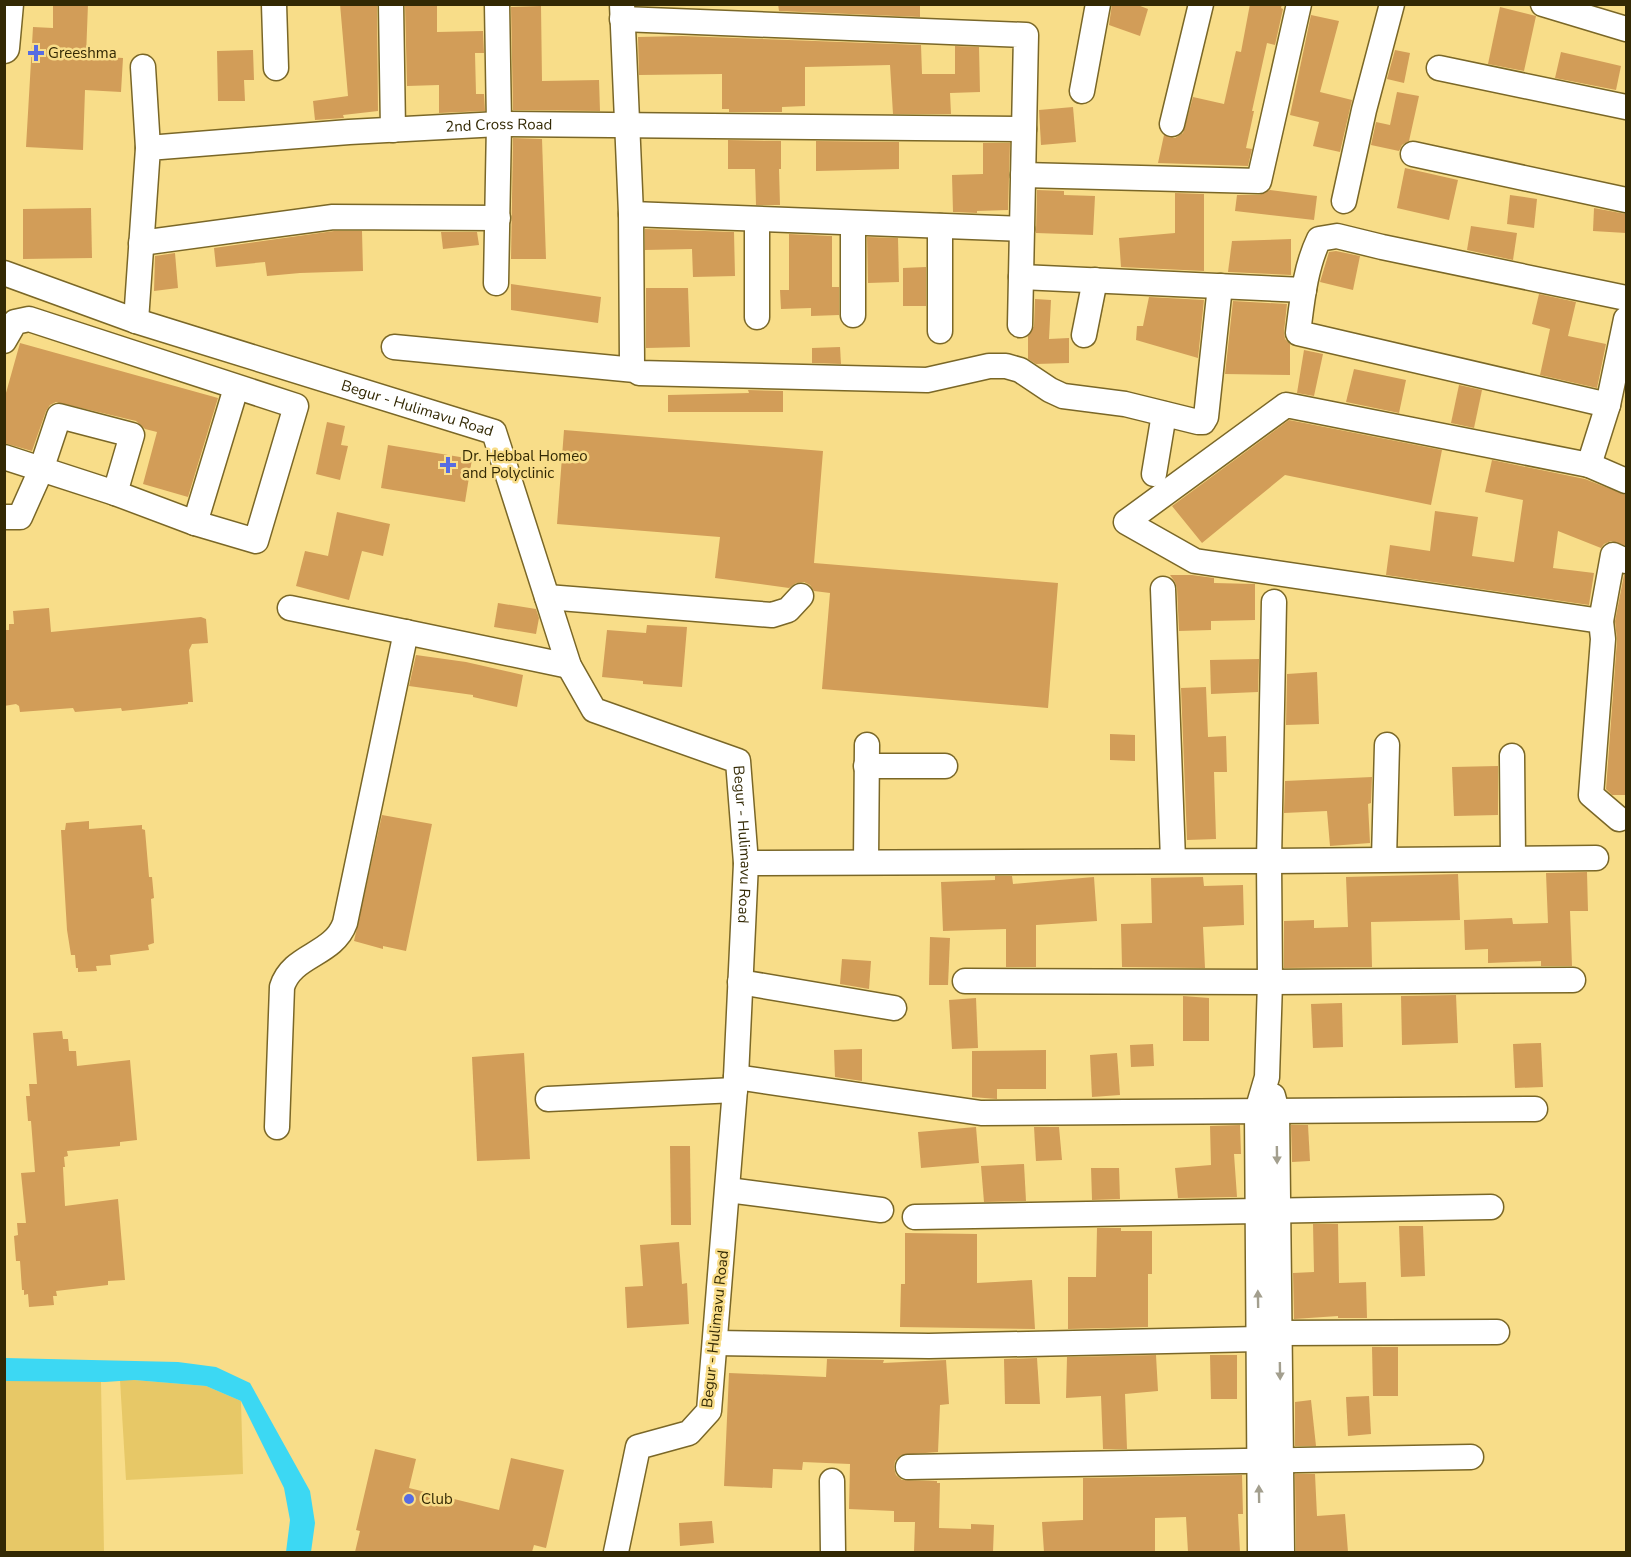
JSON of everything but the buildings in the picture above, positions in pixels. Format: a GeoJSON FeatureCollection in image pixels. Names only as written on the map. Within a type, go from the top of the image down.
{"type":"FeatureCollection","features":[{"type":"Feature","properties":{"kind":"main road"},"geometry":{"type":"LineString","coordinates":[[5,45],[8,4]]}},
{"type":"Feature","properties":{"kind":"street"},"geometry":{"type":"LineString","coordinates":[[274,4],[276,68]]}},
{"type":"Feature","properties":{"kind":"street"},"geometry":{"type":"LineString","coordinates":[[391,4],[393,130]]}},
{"type":"Feature","properties":{"kind":"street"},"geometry":{"type":"LineString","coordinates":[[496,283],[499,124],[497,4]]}},
{"type":"Feature","properties":{"kind":"street"},"geometry":{"type":"LineString","coordinates":[[1082,91],[1098,4]]}},
{"type":"Feature","properties":{"kind":"street"},"geometry":{"type":"LineString","coordinates":[[1172,124],[1201,4]]}},
{"type":"Feature","properties":{"kind":"street"},"geometry":{"type":"LineString","coordinates":[[1023,176],[1258,181],[1299,4]]}},
{"type":"Feature","properties":{"kind":"street"},"geometry":{"type":"LineString","coordinates":[[1344,201],[1364,110],[1392,4]]}},
{"type":"Feature","properties":{"kind":"street"},"geometry":{"type":"LineString","coordinates":[[1543,4],[1626,28]]}},
{"type":"Feature","properties":{"kind":"street"},"geometry":{"type":"LineString","coordinates":[[635,370],[632,364],[631,214],[622,12],[1026,35],[1020,325]]}},
{"type":"Feature","properties":{"kind":"street"},"geometry":{"type":"LineString","coordinates":[[136,321],[148,148],[143,67]]}},
{"type":"Feature","properties":{"kind":"street"},"geometry":{"type":"LineString","coordinates":[[1439,68],[1626,107]]}},
{"type":"Feature","properties":{"kind":"street","name":"2nd Cross Road"},"geometry":{"type":"LineString","coordinates":[[148,148],[499,124],[1024,129]]}},
{"type":"Feature","properties":{"kind":"street"},"geometry":{"type":"LineString","coordinates":[[1413,154],[1626,200]]}},
{"type":"Feature","properties":{"kind":"street"},"geometry":{"type":"LineString","coordinates":[[631,214],[1022,229]]}},
{"type":"Feature","properties":{"kind":"street"},"geometry":{"type":"LineString","coordinates":[[141,243],[333,217],[498,218]]}},
{"type":"Feature","properties":{"kind":"street"},"geometry":{"type":"LineString","coordinates":[[757,220],[757,317]]}},
{"type":"Feature","properties":{"kind":"street"},"geometry":{"type":"LineString","coordinates":[[853,223],[853,315]]}},
{"type":"Feature","properties":{"kind":"street"},"geometry":{"type":"LineString","coordinates":[[940,226],[940,331]]}},
{"type":"Feature","properties":{"kind":"street"},"geometry":{"type":"LineString","coordinates":[[1608,405],[1298,333],[1304,290],[1319,239],[1337,236],[1626,298]]}},
{"type":"Feature","properties":{"kind":"street","name":"Begur - Hulimavu Road"},"geometry":{"type":"LineString","coordinates":[[4,273],[136,321],[494,432],[569,666],[594,710],[738,761],[746,863],[728,1190],[709,1411],[689,1433],[638,1447],[616,1552]]}},
{"type":"Feature","properties":{"kind":"street"},"geometry":{"type":"LineString","coordinates":[[1021,277],[1304,290]]}},
{"type":"Feature","properties":{"kind":"street"},"geometry":{"type":"LineString","coordinates":[[1084,335],[1095,280]]}},
{"type":"Feature","properties":{"kind":"street"},"geometry":{"type":"LineString","coordinates":[[394,347],[635,370],[639,373],[904,381],[927,380],[989,366],[1006,366],[1020,370],[1063,396],[1125,404],[1198,423],[1203,422],[1206,417],[1220,286]]}},
{"type":"Feature","properties":{"kind":"street"},"geometry":{"type":"LineString","coordinates":[[4,341],[15,322],[29,319],[296,406],[256,541],[195,523],[115,493],[4,457]]}},
{"type":"Feature","properties":{"kind":"street"},"geometry":{"type":"LineString","coordinates":[[1589,465],[1623,351],[1626,319]]}},
{"type":"Feature","properties":{"kind":"street"},"geometry":{"type":"LineString","coordinates":[[195,523],[236,388]]}},
{"type":"Feature","properties":{"kind":"street"},"geometry":{"type":"LineString","coordinates":[[1601,621],[1195,561],[1126,522],[1286,405],[1589,465],[1626,481]]}},
{"type":"Feature","properties":{"kind":"street"},"geometry":{"type":"LineString","coordinates":[[1154,474],[1164,414]]}},
{"type":"Feature","properties":{"kind":"street"},"geometry":{"type":"LineString","coordinates":[[4,517],[20,517],[41,470],[59,416],[132,435],[115,493]]}},
{"type":"Feature","properties":{"kind":"street"},"geometry":{"type":"LineString","coordinates":[[1618,819],[1591,795],[1604,639],[1601,621],[1613,555],[1626,561]]}},
{"type":"Feature","properties":{"kind":"street"},"geometry":{"type":"LineString","coordinates":[[1163,589],[1173,860]]}},
{"type":"Feature","properties":{"kind":"street"},"geometry":{"type":"LineString","coordinates":[[547,597],[772,615],[788,610],[801,597]]}},
{"type":"Feature","properties":{"kind":"street"},"geometry":{"type":"LineString","coordinates":[[1260,1552],[1270,1461],[1267,1077],[1274,602]]}},
{"type":"Feature","properties":{"kind":"street"},"geometry":{"type":"LineString","coordinates":[[290,608],[569,666]]}},
{"type":"Feature","properties":{"kind":"street"},"geometry":{"type":"LineString","coordinates":[[277,1127],[282,987],[290,971],[335,941],[345,922],[406,632]]}},
{"type":"Feature","properties":{"kind":"street"},"geometry":{"type":"LineString","coordinates":[[1384,859],[1387,745]]}},
{"type":"Feature","properties":{"kind":"street"},"geometry":{"type":"LineString","coordinates":[[866,862],[867,755],[945,766]]}},
{"type":"Feature","properties":{"kind":"street"},"geometry":{"type":"LineString","coordinates":[[1512,756],[1513,858]]}},
{"type":"Feature","properties":{"kind":"street"},"geometry":{"type":"LineString","coordinates":[[746,863],[1596,858]]}},
{"type":"Feature","properties":{"kind":"street"},"geometry":{"type":"LineString","coordinates":[[965,981],[1573,980]]}},
{"type":"Feature","properties":{"kind":"street"},"geometry":{"type":"LineString","coordinates":[[740,982],[894,1008]]}},
{"type":"Feature","properties":{"kind":"street"},"geometry":{"type":"LineString","coordinates":[[548,1099],[735,1084],[981,1113],[1535,1109]]}},
{"type":"Feature","properties":{"kind":"street"},"geometry":{"type":"LineString","coordinates":[[728,1190],[881,1210]]}},
{"type":"Feature","properties":{"kind":"street"},"geometry":{"type":"LineString","coordinates":[[915,1217],[1491,1207]]}},
{"type":"Feature","properties":{"kind":"street"},"geometry":{"type":"LineString","coordinates":[[715,1343],[929,1346],[1497,1332]]}},
{"type":"Feature","properties":{"kind":"street"},"geometry":{"type":"LineString","coordinates":[[908,1467],[1471,1457]]}},
{"type":"Feature","properties":{"kind":"street"},"geometry":{"type":"LineString","coordinates":[[1270,1461],[1282,1552]]}},
{"type":"Feature","properties":{"kind":"street"},"geometry":{"type":"LineString","coordinates":[[832,1481],[833,1552]]}},
{"type":"Feature","properties":{"kind":"shaded area"},"geometry":{"type":"Polygon","coordinates":[[[120,1380],[206,1386],[241,1401],[243,1474],[126,1480],[120,1380]]]}},
{"type":"Feature","properties":{"kind":"shaded area"},"geometry":{"type":"Polygon","coordinates":[[[5,1381],[101,1382],[104,1552],[5,1552],[5,1381]]]}},
{"type":"Feature","properties":{"kind":"water"},"geometry":{"type":"Polygon","coordinates":[[[5,1358],[178,1362],[216,1367],[250,1383],[310,1491],[315,1523],[311,1552],[286,1552],[290,1520],[284,1488],[241,1401],[206,1386],[134,1380],[5,1381],[5,1358]]]}},
{"type":"Feature","properties":{"kind":"place","name":"Greeshma"},"geometry":{"type":"Point","coordinates":[36,53]}},
{"type":"Feature","properties":{"kind":"place","name":"Dr. Hebbal Homeo and Polyclinic"},"geometry":{"type":"Point","coordinates":[448,465]}},
{"type":"Feature","properties":{"kind":"place","name":"Club"},"geometry":{"type":"Point","coordinates":[409,1499]}}]}
